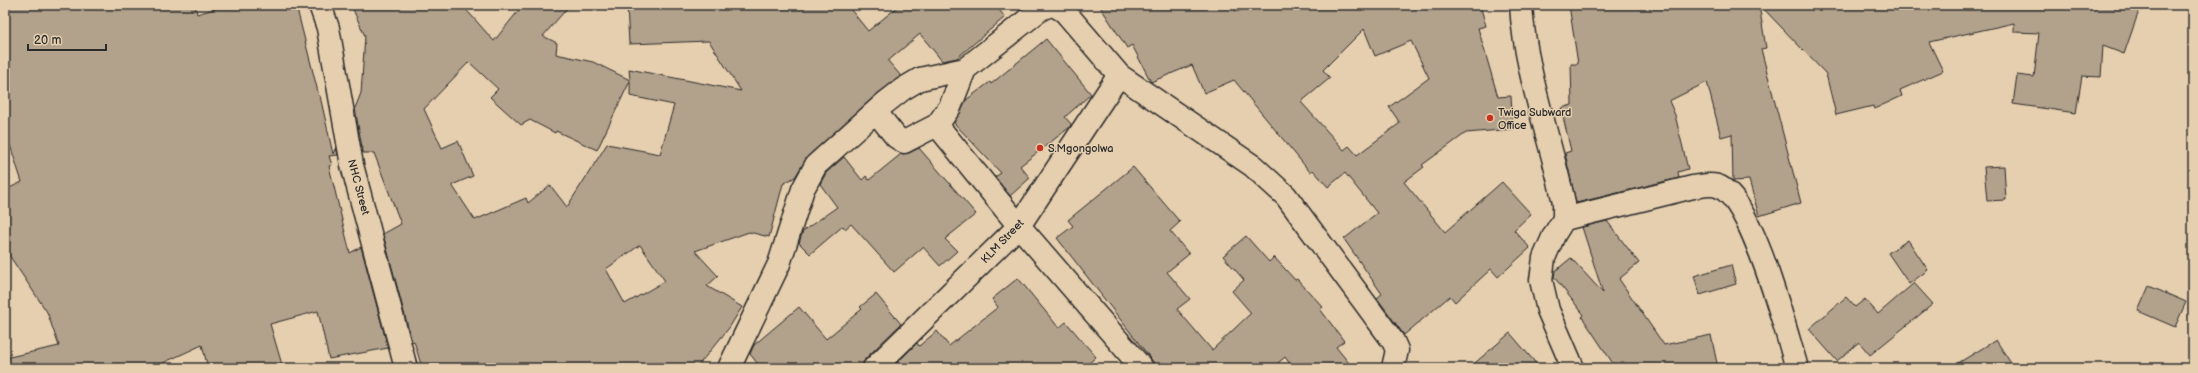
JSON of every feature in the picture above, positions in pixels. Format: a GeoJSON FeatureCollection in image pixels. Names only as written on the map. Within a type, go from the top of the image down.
{"type":"FeatureCollection","features":[{"type":"Feature","properties":{"kind":"street","name":"NHC Street"},"geometry":{"type":"LineString","coordinates":[[320,5],[328,28],[352,165],[406,368]]}},
{"type":"Feature","properties":{"kind":"street"},"geometry":{"type":"LineString","coordinates":[[729,368],[779,264],[808,177],[827,155],[903,89],[920,79],[965,69],[1041,9],[1052,5],[1065,12],[1119,75],[1253,166],[1286,196],[1393,341],[1397,350],[1393,368]]}},
{"type":"Feature","properties":{"kind":"street"},"geometry":{"type":"LineString","coordinates":[[1521,5],[1523,28],[1530,65],[1561,191],[1564,220],[1554,235],[1544,258],[1541,280],[1548,310],[1573,368]]}},
{"type":"Feature","properties":{"kind":"street"},"geometry":{"type":"LineString","coordinates":[[876,112],[896,137],[904,142],[937,125],[950,107],[965,69]]}},
{"type":"Feature","properties":{"kind":"street","name":"KLM Street"},"geometry":{"type":"LineString","coordinates":[[874,368],[1019,226],[1119,75]]}},
{"type":"Feature","properties":{"kind":"street"},"geometry":{"type":"LineString","coordinates":[[937,125],[1019,226],[1142,368]]}},
{"type":"Feature","properties":{"kind":"street"},"geometry":{"type":"LineString","coordinates":[[1564,220],[1693,187],[1712,184],[1721,187],[1737,201],[1769,274],[1797,368]]}},
{"type":"Feature","properties":{"kind":"building"},"geometry":{"type":"Polygon","coordinates":[[[5,5],[195,5],[197,14],[227,5],[296,5],[320,96],[333,154],[336,147],[338,155],[329,156],[332,165],[329,166],[350,253],[361,247],[388,348],[329,359],[318,311],[270,324],[283,368],[208,368],[202,345],[152,368],[5,368],[5,358],[59,346],[47,312],[5,249],[5,190],[22,182],[5,130],[5,5]]]}},
{"type":"Feature","properties":{"kind":"building"},"geometry":{"type":"Polygon","coordinates":[[[351,5],[462,5],[494,41],[523,5],[570,5],[543,36],[557,43],[556,54],[593,62],[630,80],[629,69],[741,91],[709,41],[629,44],[627,5],[847,5],[868,31],[900,5],[995,5],[1005,17],[957,58],[942,61],[920,34],[888,61],[901,76],[877,94],[808,156],[795,177],[783,184],[769,237],[749,232],[695,251],[718,276],[707,286],[742,307],[729,328],[696,368],[422,368],[414,341],[412,342],[383,234],[401,224],[374,153],[363,153],[355,108],[361,93],[365,36],[351,5]],[[469,62],[424,109],[442,148],[458,141],[473,176],[452,185],[475,220],[526,198],[528,203],[550,185],[567,207],[607,144],[660,154],[674,105],[630,96],[630,81],[597,150],[556,131],[555,133],[530,120],[521,125],[490,97],[498,89],[469,62]],[[640,245],[606,269],[625,304],[665,281],[640,245]]]}},
{"type":"Feature","properties":{"kind":"building"},"geometry":{"type":"Polygon","coordinates":[[[1099,5],[1233,5],[1236,12],[1253,5],[1480,5],[1486,26],[1478,28],[1498,97],[1511,96],[1513,129],[1466,133],[1422,165],[1424,167],[1404,182],[1445,232],[1502,182],[1531,214],[1514,230],[1530,248],[1498,277],[1491,269],[1455,302],[1450,296],[1404,335],[1377,298],[1382,294],[1344,239],[1377,213],[1345,173],[1328,187],[1313,170],[1310,172],[1234,80],[1204,93],[1192,65],[1151,82],[1132,45],[1127,48],[1099,5]],[[1364,29],[1323,70],[1330,78],[1301,102],[1344,150],[1349,146],[1357,155],[1400,123],[1389,107],[1429,78],[1411,41],[1375,56],[1364,29]]]}},
{"type":"Feature","properties":{"kind":"building"},"geometry":{"type":"Polygon","coordinates":[[[1569,5],[1759,5],[1766,48],[1761,49],[1801,203],[1759,216],[1749,180],[1733,181],[1732,134],[1721,137],[1707,82],[1669,101],[1675,115],[1688,169],[1678,172],[1679,178],[1576,203],[1565,153],[1571,151],[1561,108],[1572,105],[1571,64],[1578,64],[1569,5]]]}},
{"type":"Feature","properties":{"kind":"building"},"geometry":{"type":"Polygon","coordinates":[[[1760,5],[2141,5],[2124,54],[2103,46],[2101,77],[2082,76],[2076,113],[2013,104],[2017,75],[2034,77],[2039,33],[2014,32],[2014,23],[1929,42],[1943,71],[1900,90],[1902,96],[1874,109],[1873,106],[1836,115],[1826,74],[1760,5]]]}},
{"type":"Feature","properties":{"kind":"building"},"geometry":{"type":"Polygon","coordinates":[[[1046,39],[1091,94],[1065,117],[1071,124],[1070,127],[1020,166],[1030,178],[1010,196],[995,177],[1001,173],[954,123],[966,100],[990,82],[991,84],[1046,39]]]}},
{"type":"Feature","properties":{"kind":"building"},"geometry":{"type":"Polygon","coordinates":[[[919,148],[976,214],[945,239],[957,251],[940,266],[923,247],[894,272],[851,224],[845,229],[843,226],[810,254],[799,243],[803,231],[837,207],[820,184],[826,173],[844,157],[862,180],[866,176],[869,180],[901,154],[909,153],[919,148]]]}},
{"type":"Feature","properties":{"kind":"building"},"geometry":{"type":"Polygon","coordinates":[[[2004,166],[2006,200],[1987,201],[1984,167],[2004,166]]]}},
{"type":"Feature","properties":{"kind":"building"},"geometry":{"type":"Polygon","coordinates":[[[1133,167],[1180,222],[1170,231],[1189,254],[1167,272],[1190,299],[1177,309],[1212,350],[1251,313],[1232,291],[1244,280],[1223,256],[1246,236],[1269,262],[1274,257],[1323,307],[1320,309],[1344,341],[1336,347],[1353,368],[1293,368],[1285,357],[1272,368],[1158,368],[1057,238],[1073,226],[1068,220],[1133,167]]]}},
{"type":"Feature","properties":{"kind":"building"},"geometry":{"type":"Polygon","coordinates":[[[1607,221],[1639,263],[1619,279],[1664,345],[1711,335],[1718,368],[1616,368],[1582,317],[1584,315],[1554,277],[1555,271],[1571,258],[1603,293],[1582,227],[1607,221]]]}},
{"type":"Feature","properties":{"kind":"building"},"geometry":{"type":"Polygon","coordinates":[[[1908,240],[1928,270],[1909,284],[1888,253],[1908,240]]]}},
{"type":"Feature","properties":{"kind":"building"},"geometry":{"type":"Polygon","coordinates":[[[1731,265],[1736,284],[1700,295],[1694,276],[1731,265]]]}},
{"type":"Feature","properties":{"kind":"building"},"geometry":{"type":"Polygon","coordinates":[[[1018,278],[1059,328],[1066,322],[1096,357],[1083,368],[892,368],[917,343],[919,346],[937,331],[949,346],[998,307],[992,299],[1018,278]]]}},
{"type":"Feature","properties":{"kind":"building"},"geometry":{"type":"Polygon","coordinates":[[[1914,283],[1933,304],[1870,355],[1859,342],[1837,361],[1809,329],[1846,297],[1855,307],[1865,299],[1878,314],[1914,283]]]}},
{"type":"Feature","properties":{"kind":"building"},"geometry":{"type":"Polygon","coordinates":[[[2149,286],[2186,302],[2175,327],[2138,311],[2149,286]]]}},
{"type":"Feature","properties":{"kind":"building"},"geometry":{"type":"Polygon","coordinates":[[[876,294],[901,324],[865,359],[862,368],[761,368],[750,354],[754,345],[799,307],[826,339],[862,309],[860,307],[876,294]]]}},
{"type":"Feature","properties":{"kind":"building"},"geometry":{"type":"Polygon","coordinates":[[[1510,333],[1540,368],[1469,368],[1510,333]]]}},
{"type":"Feature","properties":{"kind":"building"},"geometry":{"type":"Polygon","coordinates":[[[1996,340],[2014,368],[1950,368],[1996,340]]]}},
{"type":"Feature","properties":{"kind":"place","name":"Twiga Subward Office"},"geometry":{"type":"Point","coordinates":[1490,118]}},
{"type":"Feature","properties":{"kind":"place","name":"S.Mgongolwa"},"geometry":{"type":"Point","coordinates":[1040,148]}}]}
